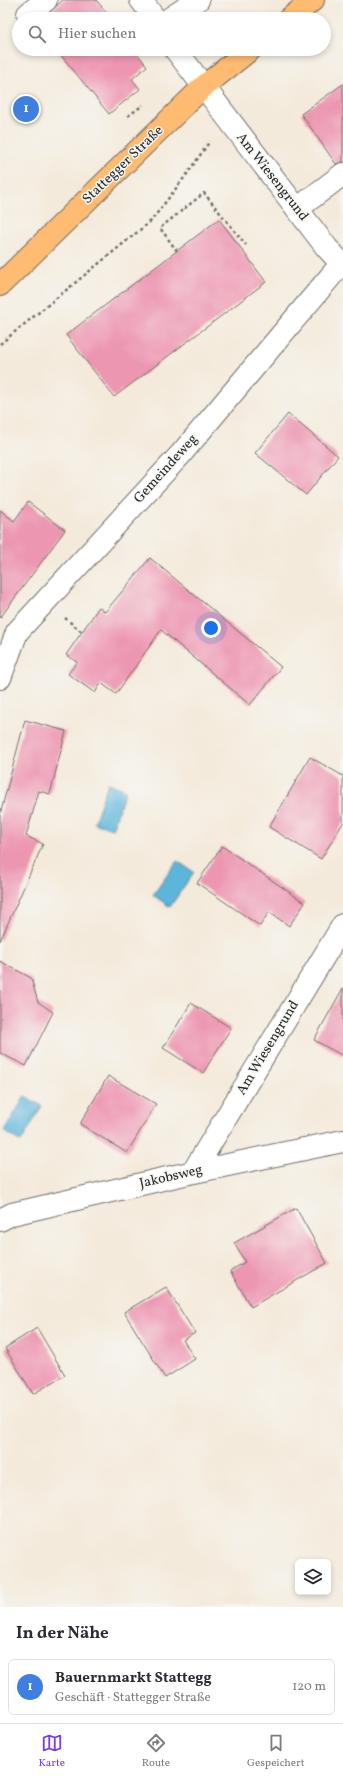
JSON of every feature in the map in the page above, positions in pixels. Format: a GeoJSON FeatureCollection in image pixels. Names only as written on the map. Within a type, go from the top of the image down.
{"type":"FeatureCollection","features":[{"type":"Feature","properties":{"kind":"main road"},"geometry":{"type":"LineString","coordinates":[[298,12],[313,0]]}},
{"type":"Feature","properties":{"kind":"main road","name":"Stattegger Straße"},"geometry":{"type":"LineString","coordinates":[[0,285],[203,87],[242,56]]}},
{"type":"Feature","properties":{"kind":"street"},"geometry":{"type":"LineString","coordinates":[[31,12],[46,0]]}},
{"type":"Feature","properties":{"kind":"street"},"geometry":{"type":"LineString","coordinates":[[141,0],[150,12]]}},
{"type":"Feature","properties":{"kind":"street"},"geometry":{"type":"LineString","coordinates":[[180,12],[198,0]]}},
{"type":"Feature","properties":{"kind":"street","name":"Am Wiesengrund"},"geometry":{"type":"LineString","coordinates":[[180,56],[297,209],[342,264]]}},
{"type":"Feature","properties":{"kind":"street"},"geometry":{"type":"LineString","coordinates":[[297,209],[343,174]]}},
{"type":"Feature","properties":{"kind":"street","name":"Gemeindeweg"},"geometry":{"type":"LineString","coordinates":[[0,678],[17,632],[181,454],[342,264]]}},
{"type":"Feature","properties":{"kind":"street","name":"Am Wiesengrund"},"geometry":{"type":"LineString","coordinates":[[193,1172],[343,924]]}},
{"type":"Feature","properties":{"kind":"street","name":"Jakobsweg"},"geometry":{"type":"LineString","coordinates":[[0,1220],[12,1214],[193,1172],[343,1141]]}},
{"type":"Feature","properties":{"kind":"path"},"geometry":{"type":"LineString","coordinates":[[0,344],[151,221],[208,146],[224,114]]}},
{"type":"Feature","properties":{"kind":"path"},"geometry":{"type":"LineString","coordinates":[[177,251],[160,228],[204,193],[246,245]]}},
{"type":"Feature","properties":{"kind":"water"},"geometry":{"type":"Polygon","coordinates":[[[108,783],[126,790],[112,829],[94,823],[108,783]]]}},
{"type":"Feature","properties":{"kind":"water"},"geometry":{"type":"Polygon","coordinates":[[[177,861],[194,872],[170,907],[153,895],[177,861]]]}},
{"type":"Feature","properties":{"kind":"water"},"geometry":{"type":"Polygon","coordinates":[[[25,1096],[42,1106],[21,1142],[4,1131],[25,1096]]]}},
{"type":"Feature","properties":{"kind":"building"},"geometry":{"type":"Polygon","coordinates":[[[63,0],[96,0],[106,12],[50,12],[63,0]]]}},
{"type":"Feature","properties":{"kind":"building"},"geometry":{"type":"Polygon","coordinates":[[[62,56],[139,56],[147,66],[132,79],[140,89],[109,114],[62,56]]]}},
{"type":"Feature","properties":{"kind":"building"},"geometry":{"type":"Polygon","coordinates":[[[343,84],[343,162],[336,164],[301,114],[343,84]]]}},
{"type":"Feature","properties":{"kind":"building"},"geometry":{"type":"Polygon","coordinates":[[[219,219],[266,282],[114,397],[66,335],[219,219]]]}},
{"type":"Feature","properties":{"kind":"building"},"geometry":{"type":"Polygon","coordinates":[[[288,414],[338,456],[306,495],[255,453],[288,414]]]}},
{"type":"Feature","properties":{"kind":"building"},"geometry":{"type":"Polygon","coordinates":[[[28,502],[65,530],[0,618],[0,510],[14,521],[28,502]]]}},
{"type":"Feature","properties":{"kind":"building"},"geometry":{"type":"Polygon","coordinates":[[[150,558],[281,667],[250,705],[161,630],[116,694],[101,683],[95,693],[68,674],[77,662],[66,655],[99,607],[105,612],[150,558]]]}},
{"type":"Feature","properties":{"kind":"building"},"geometry":{"type":"Polygon","coordinates":[[[25,720],[66,731],[50,794],[39,791],[26,836],[43,844],[0,941],[0,815],[25,720]]]}},
{"type":"Feature","properties":{"kind":"building"},"geometry":{"type":"Polygon","coordinates":[[[310,757],[343,776],[343,823],[321,859],[269,827],[310,757]]]}},
{"type":"Feature","properties":{"kind":"building"},"geometry":{"type":"Polygon","coordinates":[[[222,846],[305,903],[289,926],[269,912],[260,926],[197,883],[222,846]]]}},
{"type":"Feature","properties":{"kind":"building"},"geometry":{"type":"Polygon","coordinates":[[[0,961],[31,978],[38,1002],[53,1012],[26,1066],[0,1053],[0,961]]]}},
{"type":"Feature","properties":{"kind":"building"},"geometry":{"type":"Polygon","coordinates":[[[343,988],[343,1056],[314,1040],[343,988]]]}},
{"type":"Feature","properties":{"kind":"building"},"geometry":{"type":"Polygon","coordinates":[[[191,1003],[231,1028],[203,1073],[163,1048],[191,1003]]]}},
{"type":"Feature","properties":{"kind":"building"},"geometry":{"type":"Polygon","coordinates":[[[108,1076],[156,1104],[127,1153],[80,1124],[108,1076]]]}},
{"type":"Feature","properties":{"kind":"building"},"geometry":{"type":"Polygon","coordinates":[[[296,1208],[327,1263],[251,1307],[230,1271],[245,1262],[234,1243],[296,1208]]]}},
{"type":"Feature","properties":{"kind":"building"},"geometry":{"type":"Polygon","coordinates":[[[166,1287],[195,1333],[183,1340],[195,1359],[165,1378],[124,1312],[166,1287]]]}},
{"type":"Feature","properties":{"kind":"building"},"geometry":{"type":"Polygon","coordinates":[[[37,1328],[65,1375],[33,1394],[5,1348],[37,1328]]]}},
{"type":"Feature","properties":{"kind":"place","name":"Bauernmarkt Stattegg"},"geometry":{"type":"Point","coordinates":[26,109]}}]}
